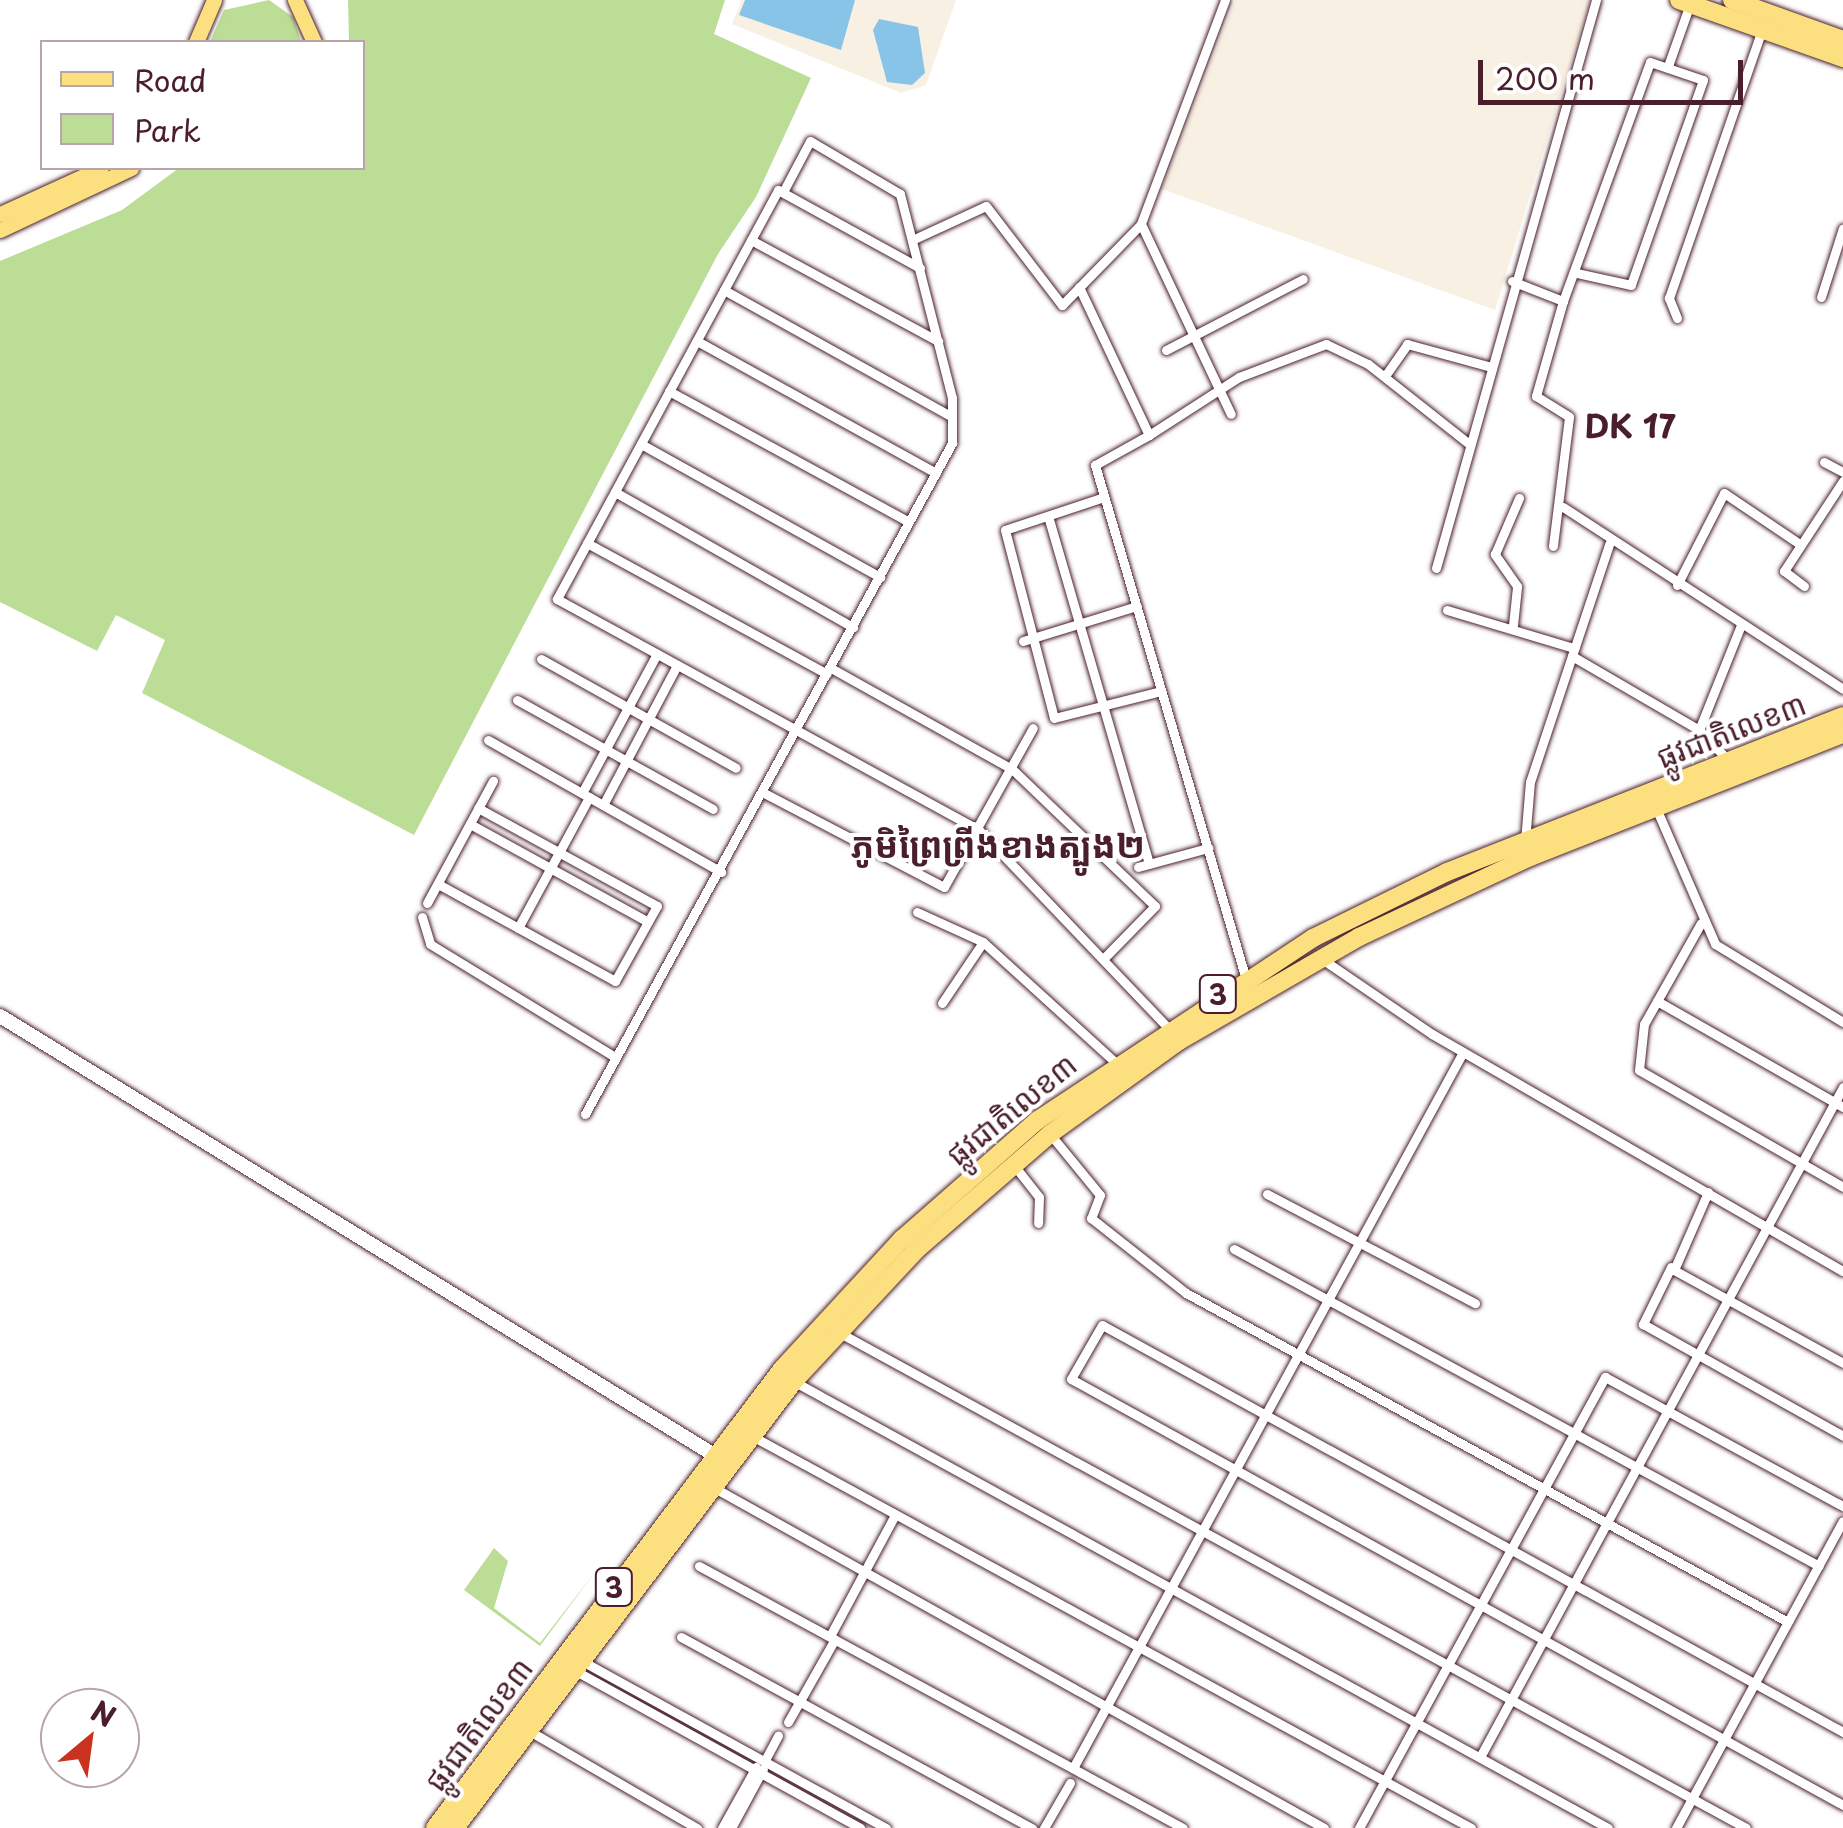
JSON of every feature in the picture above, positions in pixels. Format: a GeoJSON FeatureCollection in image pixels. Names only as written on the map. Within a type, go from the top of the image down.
{"type":"FeatureCollection","features":[{"type":"Feature","properties":{"kind":"highway"},"geometry":{"type":"LineString","coordinates":[[1732,0],[1843,40]]}},
{"type":"Feature","properties":{"kind":"highway"},"geometry":{"type":"LineString","coordinates":[[1685,2],[1843,58]]}},
{"type":"Feature","properties":{"kind":"highway","name":"ផ្លូវជាតិលេខ៣"},"geometry":{"type":"LineString","coordinates":[[721,1458],[750,1435],[837,1332],[1014,1164],[1245,976],[1525,840],[1843,716]]}},
{"type":"Feature","properties":{"kind":"highway","name":"ផ្លូវជាតិលេខ៣"},"geometry":{"type":"LineString","coordinates":[[455,1828],[520,1725],[576,1664],[721,1458],[902,1240],[1115,1062],[1321,956],[1656,808],[1843,734]]}},
{"type":"Feature","properties":{"kind":"highway","name":"ផ្លូវជាតិលេខ៣"},"geometry":{"type":"LineString","coordinates":[[435,1828],[520,1725],[705,1480]]}},
{"type":"Feature","properties":{"kind":"main road"},"geometry":{"type":"LineString","coordinates":[[197,40],[214,0]]}},
{"type":"Feature","properties":{"kind":"main road"},"geometry":{"type":"LineString","coordinates":[[305,2],[313,34]]}},
{"type":"Feature","properties":{"kind":"main road"},"geometry":{"type":"LineString","coordinates":[[0,214],[97,170]]}},
{"type":"Feature","properties":{"kind":"main road"},"geometry":{"type":"LineString","coordinates":[[0,230],[127,170]]}},
{"type":"Feature","properties":{"kind":"street"},"geometry":{"type":"LineString","coordinates":[[912,240],[986,206],[1062,304],[1141,224],[1225,0]]}},
{"type":"Feature","properties":{"kind":"street"},"geometry":{"type":"LineString","coordinates":[[1436,568],[1512,281],[1596,0]]}},
{"type":"Feature","properties":{"kind":"street"},"geometry":{"type":"LineString","coordinates":[[1668,66],[1685,2]]}},
{"type":"Feature","properties":{"kind":"street"},"geometry":{"type":"LineString","coordinates":[[1677,318],[1669,298],[1762,29]]}},
{"type":"Feature","properties":{"kind":"street"},"geometry":{"type":"LineString","coordinates":[[1553,546],[1563,507],[1569,416],[1536,396],[1563,301],[1577,273],[1648,66],[1668,66],[1706,84],[1631,285],[1577,273]]}},
{"type":"Feature","properties":{"kind":"street"},"geometry":{"type":"LineString","coordinates":[[585,1114],[721,872],[764,793],[796,733],[853,626],[880,578],[952,442],[952,417],[938,342],[898,192],[810,142],[751,240],[557,599],[796,733],[979,830],[1105,958],[1173,1034]]}},
{"type":"Feature","properties":{"kind":"street"},"geometry":{"type":"LineString","coordinates":[[782,192],[920,268]]}},
{"type":"Feature","properties":{"kind":"street"},"geometry":{"type":"LineString","coordinates":[[1141,224],[1232,414]]}},
{"type":"Feature","properties":{"kind":"street"},"geometry":{"type":"LineString","coordinates":[[1821,297],[1843,228]]}},
{"type":"Feature","properties":{"kind":"street"},"geometry":{"type":"LineString","coordinates":[[751,240],[938,342]]}},
{"type":"Feature","properties":{"kind":"street"},"geometry":{"type":"LineString","coordinates":[[1166,350],[1303,279]]}},
{"type":"Feature","properties":{"kind":"street"},"geometry":{"type":"LineString","coordinates":[[1512,281],[1563,301]]}},
{"type":"Feature","properties":{"kind":"street"},"geometry":{"type":"LineString","coordinates":[[1078,288],[1149,435]]}},
{"type":"Feature","properties":{"kind":"street"},"geometry":{"type":"LineString","coordinates":[[724,290],[952,417]]}},
{"type":"Feature","properties":{"kind":"street"},"geometry":{"type":"LineString","coordinates":[[696,340],[936,472]]}},
{"type":"Feature","properties":{"kind":"street"},"geometry":{"type":"LineString","coordinates":[[1245,976],[1096,461],[1149,435],[1218,388],[1326,344],[1385,376],[1468,443]]}},
{"type":"Feature","properties":{"kind":"street"},"geometry":{"type":"LineString","coordinates":[[1385,376],[1407,344],[1491,367]]}},
{"type":"Feature","properties":{"kind":"street"},"geometry":{"type":"LineString","coordinates":[[669,391],[909,522]]}},
{"type":"Feature","properties":{"kind":"street"},"geometry":{"type":"LineString","coordinates":[[641,444],[880,578]]}},
{"type":"Feature","properties":{"kind":"street"},"geometry":{"type":"LineString","coordinates":[[1824,462],[1843,472]]}},
{"type":"Feature","properties":{"kind":"street"},"geometry":{"type":"LineString","coordinates":[[1804,586],[1784,571],[1843,480]]}},
{"type":"Feature","properties":{"kind":"street"},"geometry":{"type":"LineString","coordinates":[[615,492],[853,626]]}},
{"type":"Feature","properties":{"kind":"street"},"geometry":{"type":"LineString","coordinates":[[1677,585],[1724,493],[1798,544]]}},
{"type":"Feature","properties":{"kind":"street"},"geometry":{"type":"LineString","coordinates":[[1104,496],[1004,530],[1056,721],[1162,691]]}},
{"type":"Feature","properties":{"kind":"street"},"geometry":{"type":"LineString","coordinates":[[1512,625],[1517,586],[1495,554],[1519,498]]}},
{"type":"Feature","properties":{"kind":"street"},"geometry":{"type":"LineString","coordinates":[[1563,507],[1610,544],[1843,689]]}},
{"type":"Feature","properties":{"kind":"street"},"geometry":{"type":"LineString","coordinates":[[1048,516],[1144,865],[1208,848]]}},
{"type":"Feature","properties":{"kind":"street"},"geometry":{"type":"LineString","coordinates":[[587,543],[1012,769],[1156,906],[1105,958]]}},
{"type":"Feature","properties":{"kind":"street"},"geometry":{"type":"LineString","coordinates":[[1525,840],[1530,782],[1610,544]]}},
{"type":"Feature","properties":{"kind":"street"},"geometry":{"type":"LineString","coordinates":[[1022,641],[1137,606]]}},
{"type":"Feature","properties":{"kind":"street"},"geometry":{"type":"LineString","coordinates":[[1447,610],[1512,625],[1573,652],[1699,730],[1728,760]]}},
{"type":"Feature","properties":{"kind":"street"},"geometry":{"type":"LineString","coordinates":[[1699,730],[1741,625]]}},
{"type":"Feature","properties":{"kind":"street"},"geometry":{"type":"LineString","coordinates":[[518,928],[657,654]]}},
{"type":"Feature","properties":{"kind":"street"},"geometry":{"type":"LineString","coordinates":[[541,659],[736,768]]}},
{"type":"Feature","properties":{"kind":"street"},"geometry":{"type":"LineString","coordinates":[[604,806],[677,665]]}},
{"type":"Feature","properties":{"kind":"street"},"geometry":{"type":"LineString","coordinates":[[517,700],[714,809]]}},
{"type":"Feature","properties":{"kind":"street"},"geometry":{"type":"LineString","coordinates":[[764,793],[933,886],[953,879],[1034,728]]}},
{"type":"Feature","properties":{"kind":"street"},"geometry":{"type":"LineString","coordinates":[[488,740],[721,872]]}},
{"type":"Feature","properties":{"kind":"street"},"geometry":{"type":"LineString","coordinates":[[427,903],[493,782]]}},
{"type":"Feature","properties":{"kind":"street"},"geometry":{"type":"LineString","coordinates":[[438,884],[616,981],[657,906],[478,808]]}},
{"type":"Feature","properties":{"kind":"street"},"geometry":{"type":"LineString","coordinates":[[1656,808],[1702,923],[1726,954],[1843,1022]]}},
{"type":"Feature","properties":{"kind":"street"},"geometry":{"type":"LineString","coordinates":[[470,824],[648,922]]}},
{"type":"Feature","properties":{"kind":"street"},"geometry":{"type":"LineString","coordinates":[[917,912],[984,942],[1115,1062]]}},
{"type":"Feature","properties":{"kind":"street"},"geometry":{"type":"LineString","coordinates":[[422,917],[430,944],[615,1058]]}},
{"type":"Feature","properties":{"kind":"street"},"geometry":{"type":"LineString","coordinates":[[1702,923],[1644,1024],[1640,1070],[1843,1187]]}},
{"type":"Feature","properties":{"kind":"street"},"geometry":{"type":"LineString","coordinates":[[942,1004],[984,942]]}},
{"type":"Feature","properties":{"kind":"street"},"geometry":{"type":"LineString","coordinates":[[1321,956],[1331,973],[1843,1271]]}},
{"type":"Feature","properties":{"kind":"street"},"geometry":{"type":"LineString","coordinates":[[1657,1001],[1839,1105]]}},
{"type":"Feature","properties":{"kind":"street"},"geometry":{"type":"LineString","coordinates":[[0,1016],[721,1458]]}},
{"type":"Feature","properties":{"kind":"street"},"geometry":{"type":"LineString","coordinates":[[1073,1768],[1300,1358],[1463,1052]]}},
{"type":"Feature","properties":{"kind":"street"},"geometry":{"type":"LineString","coordinates":[[1480,1757],[1801,1163],[1839,1105],[1843,1086]]}},
{"type":"Feature","properties":{"kind":"street"},"geometry":{"type":"LineString","coordinates":[[1050,1134],[1100,1195],[1092,1218],[1186,1293],[1788,1622]]}},
{"type":"Feature","properties":{"kind":"street"},"geometry":{"type":"LineString","coordinates":[[1014,1164],[1039,1197],[1038,1223]]}},
{"type":"Feature","properties":{"kind":"street"},"geometry":{"type":"LineString","coordinates":[[1708,1192],[1641,1320],[1843,1436]]}},
{"type":"Feature","properties":{"kind":"street"},"geometry":{"type":"LineString","coordinates":[[1268,1194],[1475,1303]]}},
{"type":"Feature","properties":{"kind":"street"},"geometry":{"type":"LineString","coordinates":[[1234,1248],[1818,1566]]}},
{"type":"Feature","properties":{"kind":"street"},"geometry":{"type":"LineString","coordinates":[[1672,1267],[1843,1363]]}},
{"type":"Feature","properties":{"kind":"street"},"geometry":{"type":"LineString","coordinates":[[1843,1732],[1102,1325],[1071,1379],[1843,1805]]}},
{"type":"Feature","properties":{"kind":"street"},"geometry":{"type":"LineString","coordinates":[[837,1332],[1746,1828]]}},
{"type":"Feature","properties":{"kind":"street"},"geometry":{"type":"LineString","coordinates":[[1359,1828],[1605,1377],[1843,1506]]}},
{"type":"Feature","properties":{"kind":"street"},"geometry":{"type":"LineString","coordinates":[[794,1380],[1608,1828]]}},
{"type":"Feature","properties":{"kind":"street"},"geometry":{"type":"LineString","coordinates":[[750,1435],[1472,1828]]}},
{"type":"Feature","properties":{"kind":"street"},"geometry":{"type":"LineString","coordinates":[[705,1480],[863,1574],[1324,1828]]}},
{"type":"Feature","properties":{"kind":"street"},"geometry":{"type":"LineString","coordinates":[[788,1722],[895,1515]]}},
{"type":"Feature","properties":{"kind":"street"},"geometry":{"type":"LineString","coordinates":[[1676,1828],[1843,1521]]}},
{"type":"Feature","properties":{"kind":"street"},"geometry":{"type":"LineString","coordinates":[[699,1566],[1183,1828]]}},
{"type":"Feature","properties":{"kind":"street"},"geometry":{"type":"LineString","coordinates":[[681,1636],[1032,1828]]}},
{"type":"Feature","properties":{"kind":"street"},"geometry":{"type":"LineString","coordinates":[[576,1664],[761,1766],[886,1828]]}},
{"type":"Feature","properties":{"kind":"street"},"geometry":{"type":"LineString","coordinates":[[520,1725],[697,1828]]}},
{"type":"Feature","properties":{"kind":"street"},"geometry":{"type":"LineString","coordinates":[[722,1828],[778,1736]]}},
{"type":"Feature","properties":{"kind":"street"},"geometry":{"type":"LineString","coordinates":[[731,1828],[761,1766]]}},
{"type":"Feature","properties":{"kind":"street"},"geometry":{"type":"LineString","coordinates":[[761,1766],[860,1828]]}},
{"type":"Feature","properties":{"kind":"street"},"geometry":{"type":"LineString","coordinates":[[1044,1828],[1070,1783]]}},
{"type":"Feature","properties":{"kind":"shaded area"},"geometry":{"type":"Polygon","coordinates":[[[742,0],[956,0],[926,85],[901,93],[732,24],[742,0]]]}},
{"type":"Feature","properties":{"kind":"shaded area"},"geometry":{"type":"Polygon","coordinates":[[[1235,0],[1590,0],[1495,310],[1162,189],[1235,0]]]}},
{"type":"Feature","properties":{"kind":"green space"},"geometry":{"type":"Polygon","coordinates":[[[269,0],[293,17],[300,40],[211,40],[224,10],[269,0]]]}},
{"type":"Feature","properties":{"kind":"green space"},"geometry":{"type":"Polygon","coordinates":[[[348,0],[725,0],[714,34],[811,78],[756,197],[718,254],[414,835],[142,693],[165,640],[116,615],[97,651],[0,602],[0,261],[122,210],[176,170],[365,170],[365,40],[349,40],[348,0]]]}},
{"type":"Feature","properties":{"kind":"green space"},"geometry":{"type":"Polygon","coordinates":[[[494,1548],[508,1561],[494,1608],[540,1643],[595,1572],[540,1646],[464,1590],[494,1548]]]}},
{"type":"Feature","properties":{"kind":"water"},"geometry":{"type":"Polygon","coordinates":[[[745,0],[855,0],[841,50],[739,15],[745,0]]]}},
{"type":"Feature","properties":{"kind":"water"},"geometry":{"type":"Polygon","coordinates":[[[879,19],[918,27],[925,73],[912,85],[887,82],[873,30],[879,19]]]}},
{"type":"Feature","properties":{"kind":"district","name":"DK 17"},"geometry":{"type":"Point","coordinates":[1630,425]}},
{"type":"Feature","properties":{"kind":"district","name":"ភូមិព្រៃព្រីងខាងត្បូង២"},"geometry":{"type":"Point","coordinates":[998,844]}}]}
